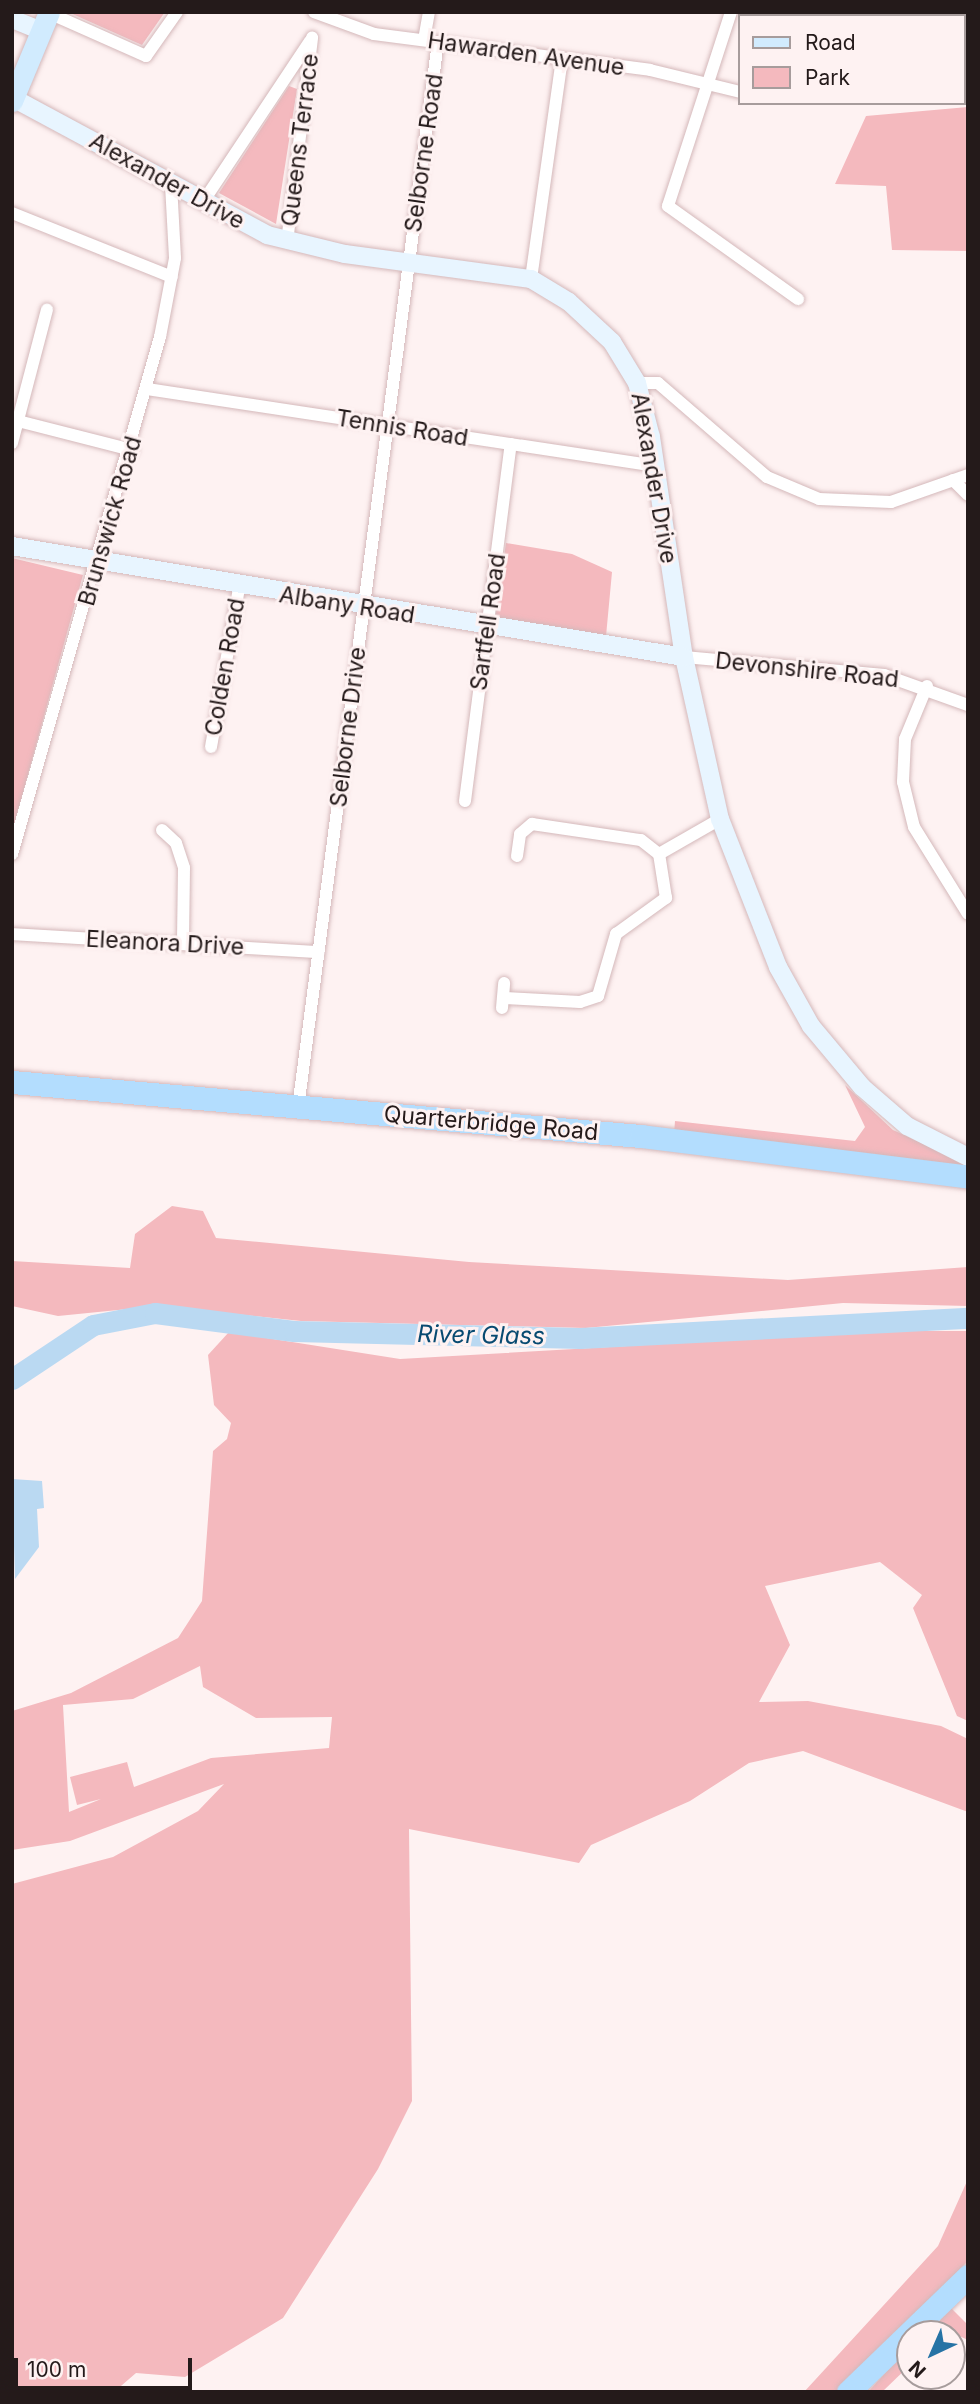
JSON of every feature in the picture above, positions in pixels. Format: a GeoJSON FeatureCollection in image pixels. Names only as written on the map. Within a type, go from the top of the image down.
{"type":"FeatureCollection","features":[{"type":"Feature","properties":{"kind":"highway","name":"Quarterbridge Road"},"geometry":{"type":"LineString","coordinates":[[12,1082],[681,1140],[968,1177]]}},
{"type":"Feature","properties":{"kind":"highway"},"geometry":{"type":"LineString","coordinates":[[848,2392],[968,2276]]}},
{"type":"Feature","properties":{"kind":"main road"},"geometry":{"type":"LineString","coordinates":[[13,22],[46,19],[13,100]]}},
{"type":"Feature","properties":{"kind":"main road","name":"Alexander Drive"},"geometry":{"type":"LineString","coordinates":[[13,100],[204,202],[287,242],[409,263],[531,279],[591,321],[637,383],[656,466],[684,657],[720,820],[778,967],[811,1026],[884,1108],[959,1149],[968,1157]]}},
{"type":"Feature","properties":{"kind":"main road","name":"Albany Road"},"geometry":{"type":"LineString","coordinates":[[12,546],[99,565],[486,629],[684,657]]}},
{"type":"Feature","properties":{"kind":"street"},"geometry":{"type":"LineString","coordinates":[[46,19],[146,56],[177,12]]}},
{"type":"Feature","properties":{"kind":"street","name":"Hawarden Avenue"},"geometry":{"type":"LineString","coordinates":[[314,12],[354,30],[562,59],[738,92]]}},
{"type":"Feature","properties":{"kind":"street"},"geometry":{"type":"LineString","coordinates":[[425,40],[429,12]]}},
{"type":"Feature","properties":{"kind":"street"},"geometry":{"type":"LineString","coordinates":[[731,12],[668,206],[798,299]]}},
{"type":"Feature","properties":{"kind":"street","name":"Queens Terrace"},"geometry":{"type":"LineString","coordinates":[[204,202],[312,38],[287,242]]}},
{"type":"Feature","properties":{"kind":"street","name":"Selborne Road"},"geometry":{"type":"LineString","coordinates":[[409,263],[438,42]]}},
{"type":"Feature","properties":{"kind":"street"},"geometry":{"type":"LineString","coordinates":[[531,279],[562,59]]}},
{"type":"Feature","properties":{"kind":"street","name":"Brunswick Road"},"geometry":{"type":"LineString","coordinates":[[12,854],[99,565],[147,389],[172,277],[171,184]]}},
{"type":"Feature","properties":{"kind":"street"},"geometry":{"type":"LineString","coordinates":[[12,213],[172,277]]}},
{"type":"Feature","properties":{"kind":"street","name":"Selborne Drive"},"geometry":{"type":"LineString","coordinates":[[298,1108],[409,263]]}},
{"type":"Feature","properties":{"kind":"street"},"geometry":{"type":"LineString","coordinates":[[12,443],[47,310]]}},
{"type":"Feature","properties":{"kind":"street"},"geometry":{"type":"LineString","coordinates":[[637,383],[658,383],[768,477],[819,499],[871,505],[968,475]]}},
{"type":"Feature","properties":{"kind":"street","name":"Tennis Road"},"geometry":{"type":"LineString","coordinates":[[147,389],[656,466]]}},
{"type":"Feature","properties":{"kind":"street"},"geometry":{"type":"LineString","coordinates":[[18,421],[132,450]]}},
{"type":"Feature","properties":{"kind":"street","name":"Sartfell Road"},"geometry":{"type":"LineString","coordinates":[[465,801],[511,444]]}},
{"type":"Feature","properties":{"kind":"street"},"geometry":{"type":"LineString","coordinates":[[953,480],[968,495]]}},
{"type":"Feature","properties":{"kind":"street","name":"Colden Road"},"geometry":{"type":"LineString","coordinates":[[211,747],[239,588]]}},
{"type":"Feature","properties":{"kind":"street","name":"Devonshire Road"},"geometry":{"type":"LineString","coordinates":[[684,657],[857,672],[927,686],[968,705]]}},
{"type":"Feature","properties":{"kind":"street"},"geometry":{"type":"LineString","coordinates":[[927,686],[905,739],[904,782],[914,827],[968,914]]}},
{"type":"Feature","properties":{"kind":"street"},"geometry":{"type":"LineString","coordinates":[[659,854],[720,820]]}},
{"type":"Feature","properties":{"kind":"street"},"geometry":{"type":"LineString","coordinates":[[503,983],[503,1003],[580,1002],[598,996],[616,934],[666,898],[659,854],[641,840],[532,824],[520,834],[517,856]]}},
{"type":"Feature","properties":{"kind":"street"},"geometry":{"type":"LineString","coordinates":[[162,830],[176,843],[184,868],[183,944]]}},
{"type":"Feature","properties":{"kind":"street","name":"Eleanora Drive"},"geometry":{"type":"LineString","coordinates":[[12,934],[318,952]]}},
{"type":"Feature","properties":{"kind":"green space"},"geometry":{"type":"Polygon","coordinates":[[[68,12],[165,12],[142,45],[68,12]]]}},
{"type":"Feature","properties":{"kind":"green space"},"geometry":{"type":"Polygon","coordinates":[[[289,86],[297,89],[276,224],[219,193],[289,86]]]}},
{"type":"Feature","properties":{"kind":"green space"},"geometry":{"type":"Polygon","coordinates":[[[968,107],[968,251],[892,250],[886,186],[835,184],[866,116],[968,107]]]}},
{"type":"Feature","properties":{"kind":"green space"},"geometry":{"type":"Polygon","coordinates":[[[506,543],[572,554],[612,572],[606,636],[495,621],[506,543]]]}},
{"type":"Feature","properties":{"kind":"green space"},"geometry":{"type":"Polygon","coordinates":[[[12,558],[83,575],[12,832],[12,558]]]}},
{"type":"Feature","properties":{"kind":"green space"},"geometry":{"type":"Polygon","coordinates":[[[845,1085],[893,1130],[959,1160],[961,1168],[674,1134],[675,1121],[855,1141],[865,1127],[845,1085]]]}},
{"type":"Feature","properties":{"kind":"green space"},"geometry":{"type":"Polygon","coordinates":[[[172,1206],[203,1211],[216,1238],[469,1262],[788,1280],[968,1267],[968,1306],[843,1303],[586,1328],[301,1321],[158,1306],[58,1316],[12,1306],[12,1261],[130,1268],[135,1234],[172,1206]]]}},
{"type":"Feature","properties":{"kind":"green space"},"geometry":{"type":"Polygon","coordinates":[[[891,1331],[968,1331],[968,1721],[957,1716],[913,1608],[922,1595],[880,1562],[765,1586],[790,1645],[759,1702],[808,1701],[941,1726],[968,1739],[968,1812],[803,1751],[749,1763],[690,1801],[591,1845],[579,1863],[409,1829],[412,2101],[378,2169],[283,2318],[185,2377],[136,2373],[114,2392],[12,2392],[12,1884],[113,1857],[198,1811],[224,1784],[70,1841],[12,1850],[12,1711],[71,1693],[178,1638],[202,1601],[213,1451],[227,1439],[231,1423],[214,1405],[208,1355],[229,1332],[400,1359],[891,1331]],[[200,1666],[133,1699],[63,1705],[69,1812],[101,1799],[77,1805],[70,1777],[127,1762],[134,1787],[211,1758],[329,1748],[332,1717],[256,1718],[203,1687],[200,1666]]]}},
{"type":"Feature","properties":{"kind":"green space"},"geometry":{"type":"Polygon","coordinates":[[[968,2179],[968,2261],[910,2320],[896,2320],[896,2335],[840,2392],[804,2392],[938,2246],[968,2179]]]}},
{"type":"Feature","properties":{"kind":"green space"},"geometry":{"type":"Polygon","coordinates":[[[949,2306],[963,2320],[935,2320],[949,2306]]]}},
{"type":"Feature","properties":{"kind":"green space"},"geometry":{"type":"Polygon","coordinates":[[[966,2323],[968,2325],[968,2340],[966,2339],[966,2323]]]}},
{"type":"Feature","properties":{"kind":"green space"},"geometry":{"type":"Polygon","coordinates":[[[896,2361],[896,2378],[882,2392],[868,2392],[896,2361]]]}},
{"type":"Feature","properties":{"kind":"water"},"geometry":{"type":"Polygon","coordinates":[[[12,1479],[42,1481],[44,1508],[37,1509],[39,1547],[15,1579],[12,1479]]]}},
{"type":"Feature","properties":{"kind":"waterway","name":"River Glass"},"geometry":{"type":"LineString","coordinates":[[12,1379],[93,1325],[155,1313],[294,1331],[580,1338],[968,1318]]}}]}
